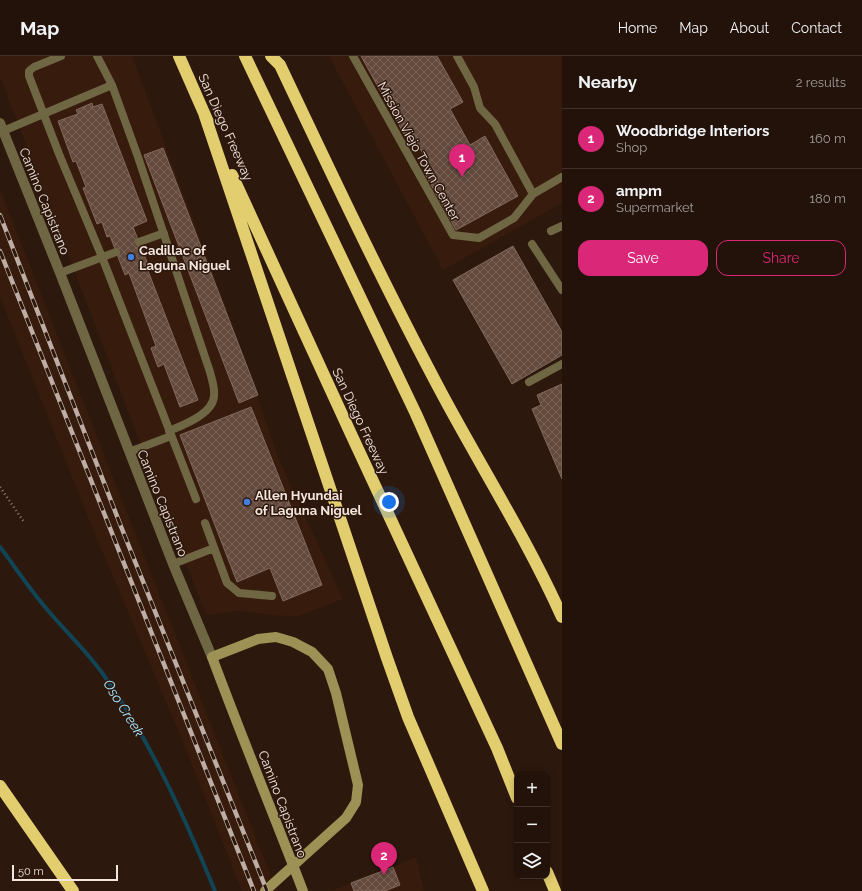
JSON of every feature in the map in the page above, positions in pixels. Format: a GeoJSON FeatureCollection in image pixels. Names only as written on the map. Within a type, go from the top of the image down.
{"type":"FeatureCollection","features":[{"type":"Feature","properties":{"kind":"highway","name":"San Diego Freeway"},"geometry":{"type":"LineString","coordinates":[[179,56],[351,434],[497,748],[514,790]]}},
{"type":"Feature","properties":{"kind":"highway"},"geometry":{"type":"LineString","coordinates":[[245,56],[416,414],[562,744]]}},
{"type":"Feature","properties":{"kind":"highway"},"geometry":{"type":"LineString","coordinates":[[271,56],[280,65],[396,304],[441,392],[518,530],[562,617]]}},
{"type":"Feature","properties":{"kind":"highway"},"geometry":{"type":"LineString","coordinates":[[205,116],[408,717],[483,891]]}},
{"type":"Feature","properties":{"kind":"highway"},"geometry":{"type":"LineString","coordinates":[[0,786],[74,891]]}},
{"type":"Feature","properties":{"kind":"highway"},"geometry":{"type":"LineString","coordinates":[[550,879],[555,891]]}},
{"type":"Feature","properties":{"kind":"main road"},"geometry":{"type":"LineString","coordinates":[[212,657],[258,639],[276,637],[293,642],[312,652],[328,669],[336,693],[358,785],[356,802],[346,818],[265,891]]}},
{"type":"Feature","properties":{"kind":"main road","name":"Camino Capistrano"},"geometry":{"type":"LineString","coordinates":[[212,657],[303,891]]}},
{"type":"Feature","properties":{"kind":"street","name":"Camino Capistrano"},"geometry":{"type":"LineString","coordinates":[[1,127],[60,273],[173,564],[212,657]]}},
{"type":"Feature","properties":{"kind":"lane"},"geometry":{"type":"LineString","coordinates":[[61,56],[34,67],[29,71],[29,76],[58,154],[102,257],[196,499]]}},
{"type":"Feature","properties":{"kind":"lane"},"geometry":{"type":"LineString","coordinates":[[97,56],[112,86],[164,233],[214,387],[212,404],[204,412],[170,434],[129,452]]}},
{"type":"Feature","properties":{"kind":"lane","name":"Mission Viejo Town Center"},"geometry":{"type":"LineString","coordinates":[[353,56],[453,235],[479,238],[514,218],[533,194],[562,177]]}},
{"type":"Feature","properties":{"kind":"lane"},"geometry":{"type":"LineString","coordinates":[[457,56],[474,87],[480,108],[495,124],[533,194]]}},
{"type":"Feature","properties":{"kind":"lane"},"geometry":{"type":"LineString","coordinates":[[1,127],[43,114],[112,86]]}},
{"type":"Feature","properties":{"kind":"lane"},"geometry":{"type":"LineString","coordinates":[[551,231],[562,226]]}},
{"type":"Feature","properties":{"kind":"lane"},"geometry":{"type":"LineString","coordinates":[[139,242],[164,233]]}},
{"type":"Feature","properties":{"kind":"lane"},"geometry":{"type":"LineString","coordinates":[[532,244],[562,290]]}},
{"type":"Feature","properties":{"kind":"lane"},"geometry":{"type":"LineString","coordinates":[[60,273],[116,252]]}},
{"type":"Feature","properties":{"kind":"lane"},"geometry":{"type":"LineString","coordinates":[[529,382],[562,364]]}},
{"type":"Feature","properties":{"kind":"lane"},"geometry":{"type":"LineString","coordinates":[[206,524],[227,584],[240,593],[272,596]]}},
{"type":"Feature","properties":{"kind":"lane"},"geometry":{"type":"LineString","coordinates":[[173,564],[214,548]]}},
{"type":"Feature","properties":{"kind":"path"},"geometry":{"type":"LineString","coordinates":[[0,487],[24,522]]}},
{"type":"Feature","properties":{"kind":"shaded area"},"geometry":{"type":"Polygon","coordinates":[[[0,56],[132,56],[236,334],[278,457],[343,599],[296,617],[238,611],[206,615],[0,77],[0,56]]]}},
{"type":"Feature","properties":{"kind":"shaded area"},"geometry":{"type":"Polygon","coordinates":[[[329,56],[562,56],[562,203],[443,270],[329,56]]]}},
{"type":"Feature","properties":{"kind":"shaded area"},"geometry":{"type":"Polygon","coordinates":[[[0,189],[277,891],[242,891],[178,730],[94,532],[0,297],[0,189]]]}},
{"type":"Feature","properties":{"kind":"shaded area"},"geometry":{"type":"Polygon","coordinates":[[[416,857],[424,891],[331,891],[393,867],[416,857]]]}},
{"type":"Feature","properties":{"kind":"building"},"geometry":{"type":"Polygon","coordinates":[[[361,56],[437,56],[463,102],[450,109],[470,145],[485,136],[518,196],[456,230],[423,170],[430,166],[410,131],[404,134],[361,56]]]}},
{"type":"Feature","properties":{"kind":"building","name":"Cadillac of Laguna Niguel"},"geometry":{"type":"Polygon","coordinates":[[[92,103],[93,107],[102,104],[147,221],[133,227],[147,262],[145,263],[198,400],[180,407],[164,364],[158,367],[151,348],[156,346],[129,273],[125,275],[110,236],[107,237],[102,222],[97,224],[83,188],[86,187],[76,161],[73,162],[58,121],[78,114],[76,110],[92,103]]]}},
{"type":"Feature","properties":{"kind":"building"},"geometry":{"type":"Polygon","coordinates":[[[163,148],[258,395],[239,403],[144,155],[163,148]]]}},
{"type":"Feature","properties":{"kind":"building"},"geometry":{"type":"Polygon","coordinates":[[[513,246],[562,332],[562,355],[512,384],[453,280],[513,246]]]}},
{"type":"Feature","properties":{"kind":"building"},"geometry":{"type":"Polygon","coordinates":[[[562,384],[562,479],[532,409],[541,405],[537,395],[562,384]]]}},
{"type":"Feature","properties":{"kind":"building","name":"Allen Hyundai of Laguna Niguel"},"geometry":{"type":"Polygon","coordinates":[[[251,407],[322,585],[283,601],[270,568],[237,582],[180,435],[251,407]]]}},
{"type":"Feature","properties":{"kind":"building"},"geometry":{"type":"Polygon","coordinates":[[[393,867],[400,885],[385,891],[354,891],[351,883],[393,867]]]}},
{"type":"Feature","properties":{"kind":"waterway","name":"Oso Creek"},"geometry":{"type":"LineString","coordinates":[[0,547],[39,600],[96,665],[120,699],[165,779],[215,891]]}},
{"type":"Feature","properties":{"kind":"railway"},"geometry":{"type":"LineString","coordinates":[[0,215],[122,529],[267,891]]}},
{"type":"Feature","properties":{"kind":"railway"},"geometry":{"type":"LineString","coordinates":[[0,251],[254,891]]}},
{"type":"Feature","properties":{"kind":"place","name":"Woodbridge Interiors"},"geometry":{"type":"Point","coordinates":[462,177]}},
{"type":"Feature","properties":{"kind":"place","name":"Cadillac of Laguna Niguel"},"geometry":{"type":"Point","coordinates":[131,257]}},
{"type":"Feature","properties":{"kind":"place","name":"Allen Hyundai of Laguna Niguel"},"geometry":{"type":"Point","coordinates":[247,502]}},
{"type":"Feature","properties":{"kind":"place","name":"ampm"},"geometry":{"type":"Point","coordinates":[384,875]}}]}
